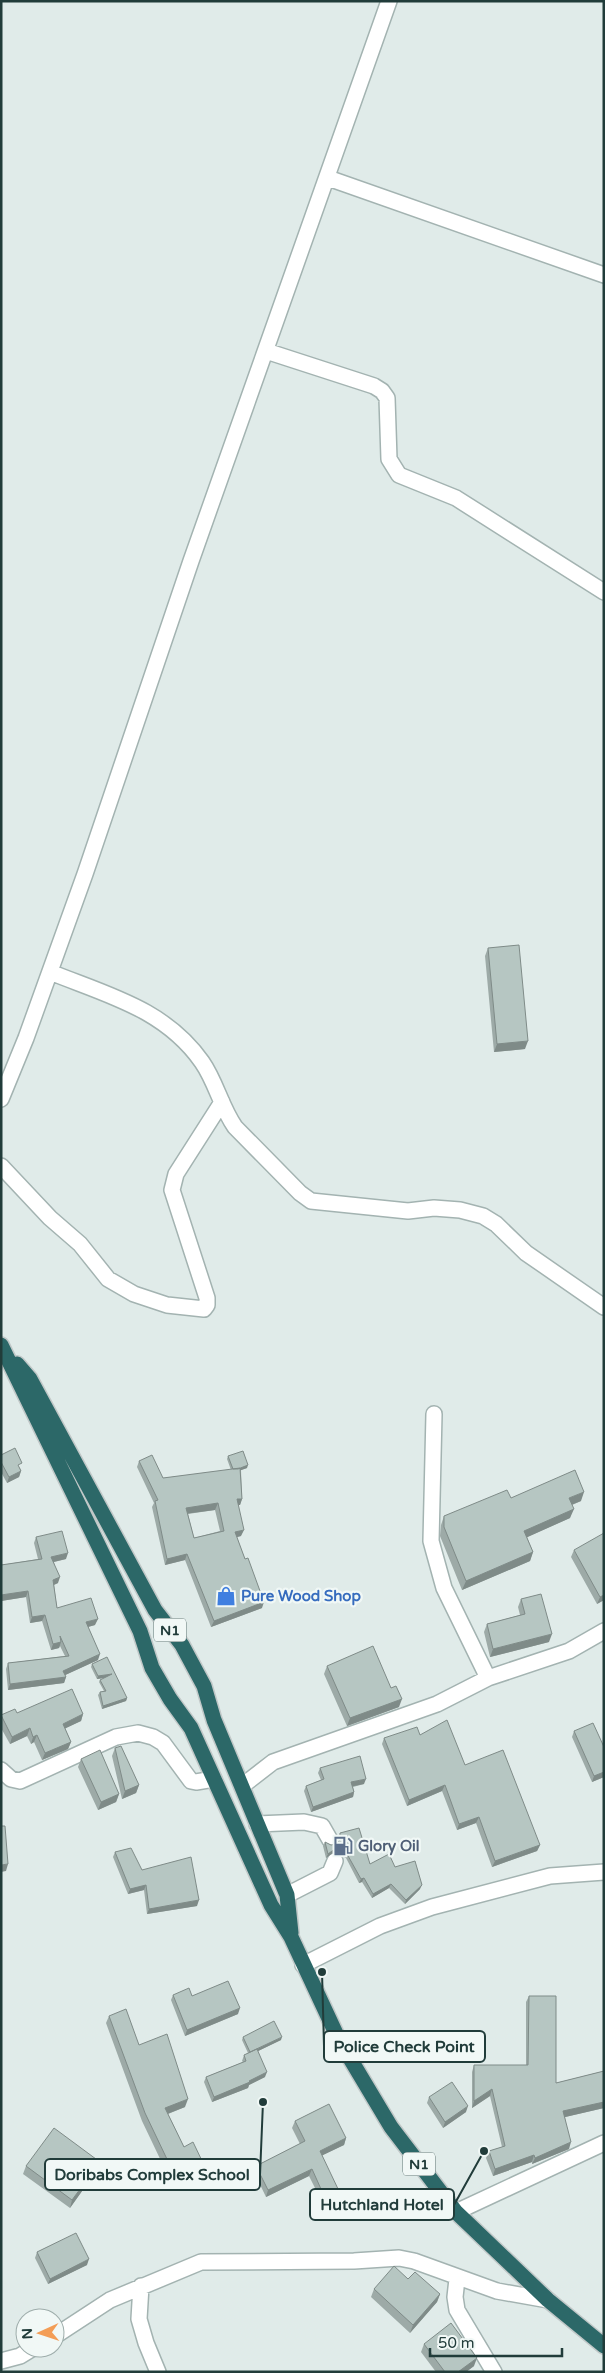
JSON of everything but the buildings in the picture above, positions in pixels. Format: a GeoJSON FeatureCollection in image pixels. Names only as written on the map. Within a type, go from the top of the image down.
{"type":"FeatureCollection","features":[{"type":"Feature","properties":{"kind":"highway","name":"N1"},"geometry":{"type":"LineString","coordinates":[[1,1344],[140,1631],[152,1668],[170,1700],[191,1728],[271,1905],[291,1937],[339,2040],[391,2127],[456,2212],[548,2300],[604,2346]]}},
{"type":"Feature","properties":{"kind":"highway","name":"N1"},"geometry":{"type":"LineString","coordinates":[[1,1344],[30,1378],[155,1610],[182,1645],[204,1686],[214,1720],[287,1895],[291,1937]]}},
{"type":"Feature","properties":{"kind":"street"},"geometry":{"type":"LineString","coordinates":[[1,1099],[50,972],[389,1]]}},
{"type":"Feature","properties":{"kind":"street"},"geometry":{"type":"LineString","coordinates":[[328,178],[604,276]]}},
{"type":"Feature","properties":{"kind":"street"},"geometry":{"type":"LineString","coordinates":[[266,350],[374,386],[382,391],[387,398],[390,459],[399,475],[456,498],[604,592]]}},
{"type":"Feature","properties":{"kind":"street"},"geometry":{"type":"LineString","coordinates":[[50,972],[144,1009],[181,1037],[203,1063],[227,1116],[235,1127],[311,1201],[408,1210],[434,1208],[460,1210],[483,1216],[496,1224],[526,1253],[604,1307]]}},
{"type":"Feature","properties":{"kind":"street"},"geometry":{"type":"LineString","coordinates":[[1,1166],[50,1218],[80,1244],[108,1279],[134,1294],[166,1305],[204,1309],[207,1305],[207,1298],[172,1190],[176,1174],[222,1102]]}},
{"type":"Feature","properties":{"kind":"street"},"geometry":{"type":"LineString","coordinates":[[434,1414],[431,1541],[444,1588],[488,1678]]}},
{"type":"Feature","properties":{"kind":"street"},"geometry":{"type":"LineString","coordinates":[[242,1786],[273,1762],[437,1704],[488,1678],[569,1651],[604,1631]]}},
{"type":"Feature","properties":{"kind":"street"},"geometry":{"type":"LineString","coordinates":[[1,1770],[11,1779],[20,1781],[116,1737],[138,1733],[153,1737],[163,1743],[191,1781],[214,1779]]}},
{"type":"Feature","properties":{"kind":"street"},"geometry":{"type":"LineString","coordinates":[[256,1824],[304,1822],[322,1826],[330,1840]]}},
{"type":"Feature","properties":{"kind":"street"},"geometry":{"type":"LineString","coordinates":[[287,1895],[330,1873],[335,1861]]}},
{"type":"Feature","properties":{"kind":"street"},"geometry":{"type":"LineString","coordinates":[[303,1965],[380,1926],[432,1907],[550,1876],[604,1872]]}},
{"type":"Feature","properties":{"kind":"street"},"geometry":{"type":"LineString","coordinates":[[456,2212],[604,2143]]}},
{"type":"Feature","properties":{"kind":"street"},"geometry":{"type":"LineString","coordinates":[[65,2329],[110,2300],[201,2262],[354,2261],[399,2258],[414,2261],[457,2279],[497,2291],[548,2300]]}},
{"type":"Feature","properties":{"kind":"street"},"geometry":{"type":"LineString","coordinates":[[457,2279],[455,2297],[457,2310],[494,2372]]}},
{"type":"Feature","properties":{"kind":"street"},"geometry":{"type":"LineString","coordinates":[[141,2286],[139,2319],[146,2344],[158,2372]]}},
{"type":"Feature","properties":{"kind":"street"},"geometry":{"type":"LineString","coordinates":[[1,2362],[15,2358]]}},
{"type":"Feature","properties":{"kind":"place","name":"Pure Wood Shop"},"geometry":{"type":"Point","coordinates":[226,1596]}},
{"type":"Feature","properties":{"kind":"place","name":"Glory Oil"},"geometry":{"type":"Point","coordinates":[343,1846]}},
{"type":"Feature","properties":{"kind":"place","name":"Police Check Point"},"geometry":{"type":"Point","coordinates":[322,1972]}},
{"type":"Feature","properties":{"kind":"place","name":"Doribabs Complex School"},"geometry":{"type":"Point","coordinates":[263,2102]}},
{"type":"Feature","properties":{"kind":"place","name":"Hutchland Hotel"},"geometry":{"type":"Point","coordinates":[484,2151]}}]}
